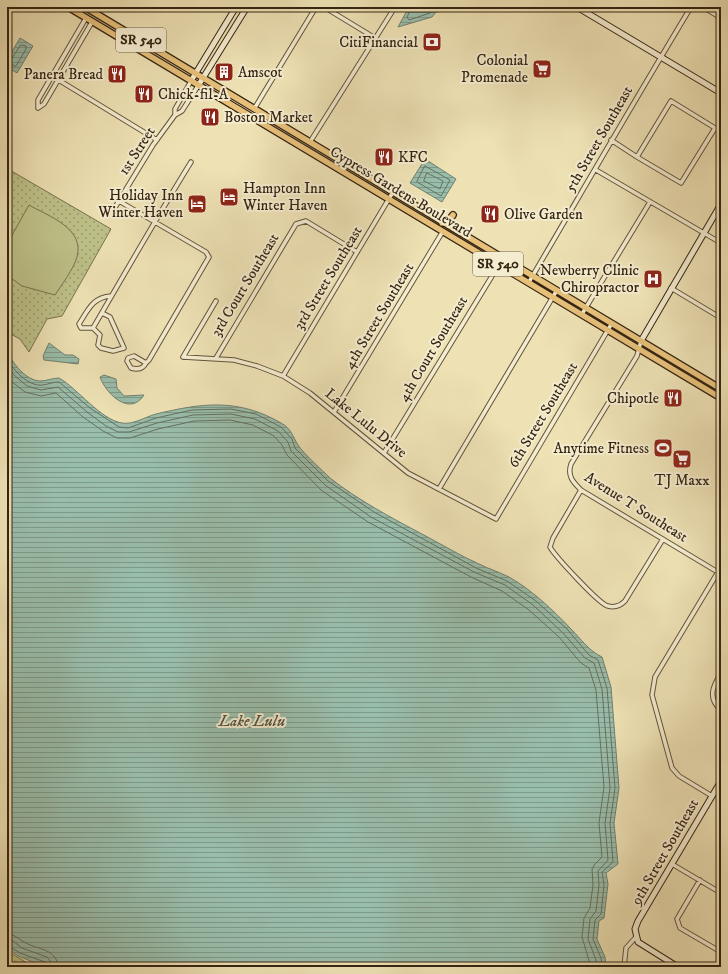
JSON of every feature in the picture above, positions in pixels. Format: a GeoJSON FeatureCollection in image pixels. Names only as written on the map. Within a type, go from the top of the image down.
{"type":"FeatureCollection","features":[{"type":"Feature","properties":{"kind":"main road","name":"Cypress Gardens Boulevard"},"geometry":{"type":"LineString","coordinates":[[68,7],[721,397]]}},
{"type":"Feature","properties":{"kind":"main road","name":"Cypress Gardens Boulevard"},"geometry":{"type":"LineString","coordinates":[[85,7],[719,388]]}},
{"type":"Feature","properties":{"kind":"main road"},"geometry":{"type":"LineString","coordinates":[[252,117],[257,115],[276,125],[281,125]]}},
{"type":"Feature","properties":{"kind":"main road"},"geometry":{"type":"LineString","coordinates":[[276,131],[310,142]]}},
{"type":"Feature","properties":{"kind":"main road"},"geometry":{"type":"LineString","coordinates":[[417,216],[439,223],[444,223],[453,215]]}},
{"type":"Feature","properties":{"kind":"main road"},"geometry":{"type":"LineString","coordinates":[[444,231],[470,238]]}},
{"type":"Feature","properties":{"kind":"main road"},"geometry":{"type":"LineString","coordinates":[[674,369],[686,373],[708,386],[719,388]]}},
{"type":"Feature","properties":{"kind":"street"},"geometry":{"type":"LineString","coordinates":[[96,13],[99,7]]}},
{"type":"Feature","properties":{"kind":"street"},"geometry":{"type":"LineString","coordinates":[[191,81],[236,7]]}},
{"type":"Feature","properties":{"kind":"street"},"geometry":{"type":"LineString","coordinates":[[198,86],[247,7]]}},
{"type":"Feature","properties":{"kind":"street"},"geometry":{"type":"LineString","coordinates":[[254,109],[316,7]]}},
{"type":"Feature","properties":{"kind":"street"},"geometry":{"type":"LineString","coordinates":[[324,7],[375,38]]}},
{"type":"Feature","properties":{"kind":"street"},"geometry":{"type":"LineString","coordinates":[[310,142],[395,7]]}},
{"type":"Feature","properties":{"kind":"street"},"geometry":{"type":"LineString","coordinates":[[577,7],[721,93]]}},
{"type":"Feature","properties":{"kind":"street","name":"5th Street Southeast"},"geometry":{"type":"LineString","coordinates":[[529,282],[596,170],[611,140],[692,7]]}},
{"type":"Feature","properties":{"kind":"street"},"geometry":{"type":"LineString","coordinates":[[703,7],[721,18]]}},
{"type":"Feature","properties":{"kind":"street"},"geometry":{"type":"LineString","coordinates":[[86,18],[38,100],[38,108],[44,104],[92,22]]}},
{"type":"Feature","properties":{"kind":"street"},"geometry":{"type":"LineString","coordinates":[[52,76],[157,140]]}},
{"type":"Feature","properties":{"kind":"street","name":"1st Street"},"geometry":{"type":"LineString","coordinates":[[175,115],[174,109],[191,81]]}},
{"type":"Feature","properties":{"kind":"street","name":"1st Street"},"geometry":{"type":"LineString","coordinates":[[114,209],[157,140],[175,115],[182,111],[198,86]]}},
{"type":"Feature","properties":{"kind":"street"},"geometry":{"type":"LineString","coordinates":[[611,140],[636,157],[681,184],[715,128],[671,101],[636,157]]}},
{"type":"Feature","properties":{"kind":"street"},"geometry":{"type":"LineString","coordinates":[[93,328],[191,162]]}},
{"type":"Feature","properties":{"kind":"street"},"geometry":{"type":"LineString","coordinates":[[596,170],[721,244]]}},
{"type":"Feature","properties":{"kind":"street","name":"3rd Street Southeast"},"geometry":{"type":"LineString","coordinates":[[283,376],[393,192]]}},
{"type":"Feature","properties":{"kind":"street"},"geometry":{"type":"LineString","coordinates":[[118,202],[206,252],[209,257],[146,362],[141,369],[135,369],[129,366],[127,361],[128,358],[134,356],[146,362]]}},
{"type":"Feature","properties":{"kind":"street"},"geometry":{"type":"LineString","coordinates":[[582,314],[650,202]]}},
{"type":"Feature","properties":{"kind":"street"},"geometry":{"type":"LineString","coordinates":[[641,341],[721,204]]}},
{"type":"Feature","properties":{"kind":"street","name":"3rd Court Southeast"},"geometry":{"type":"LineString","coordinates":[[216,358],[296,224],[306,221],[357,252]]}},
{"type":"Feature","properties":{"kind":"street","name":"4th Street Southeast"},"geometry":{"type":"LineString","coordinates":[[334,412],[444,231]]}},
{"type":"Feature","properties":{"kind":"street","name":"4th Court Southeast"},"geometry":{"type":"LineString","coordinates":[[384,454],[503,258]]}},
{"type":"Feature","properties":{"kind":"street"},"geometry":{"type":"LineString","coordinates":[[671,288],[721,318]]}},
{"type":"Feature","properties":{"kind":"street"},"geometry":{"type":"LineString","coordinates":[[439,489],[557,290]]}},
{"type":"Feature","properties":{"kind":"street"},"geometry":{"type":"LineString","coordinates":[[102,313],[110,317],[124,348],[113,351],[101,348],[98,346],[100,335],[93,328],[80,328],[80,324],[93,303],[105,297],[112,296]]}},
{"type":"Feature","properties":{"kind":"street","name":"Lake Lulu Drive"},"geometry":{"type":"LineString","coordinates":[[216,301],[183,357],[216,358],[257,366],[283,376],[300,385],[408,473],[496,519]]}},
{"type":"Feature","properties":{"kind":"street","name":"6th Street Southeast"},"geometry":{"type":"LineString","coordinates":[[496,519],[612,323]]}},
{"type":"Feature","properties":{"kind":"street","name":"Avenue T Southeast"},"geometry":{"type":"LineString","coordinates":[[641,341],[636,356],[570,468],[571,480],[581,490],[719,573]]}},
{"type":"Feature","properties":{"kind":"street"},"geometry":{"type":"LineString","coordinates":[[581,490],[553,538],[550,547],[565,565],[606,605],[616,607],[625,601],[663,539]]}},
{"type":"Feature","properties":{"kind":"street"},"geometry":{"type":"LineString","coordinates":[[712,796],[679,776],[672,768],[655,712],[652,690],[655,677],[719,573]]}},
{"type":"Feature","properties":{"kind":"street"},"geometry":{"type":"LineString","coordinates":[[721,673],[712,692],[713,701],[721,710]]}},
{"type":"Feature","properties":{"kind":"street","name":"9th Street Southeast"},"geometry":{"type":"LineString","coordinates":[[636,937],[635,929],[638,921],[721,781]]}},
{"type":"Feature","properties":{"kind":"street"},"geometry":{"type":"LineString","coordinates":[[672,864],[721,893]]}},
{"type":"Feature","properties":{"kind":"street"},"geometry":{"type":"LineString","coordinates":[[700,880],[679,916],[678,923],[680,928],[721,952]]}},
{"type":"Feature","properties":{"kind":"street"},"geometry":{"type":"LineString","coordinates":[[624,967],[626,948],[636,937],[642,946],[671,965],[678,967]]}},
{"type":"Feature","properties":{"kind":"green space"},"geometry":{"type":"Polygon","coordinates":[[[8,169],[111,229],[62,316],[47,319],[29,352],[20,339],[7,332],[8,169]]]}},
{"type":"Feature","properties":{"kind":"green space"},"geometry":{"type":"Polygon","coordinates":[[[29,205],[63,224],[76,238],[78,247],[77,257],[70,272],[55,295],[22,286],[7,275],[7,244],[29,205]]]}},
{"type":"Feature","properties":{"kind":"green space"},"geometry":{"type":"Polygon","coordinates":[[[7,951],[34,967],[7,967],[7,951]]]}},
{"type":"Feature","properties":{"kind":"water"},"geometry":{"type":"Polygon","coordinates":[[[409,7],[457,7],[436,12],[432,17],[398,27],[409,7]]]}},
{"type":"Feature","properties":{"kind":"water"},"geometry":{"type":"Polygon","coordinates":[[[20,38],[33,46],[17,73],[7,67],[7,60],[20,38]]]}},
{"type":"Feature","properties":{"kind":"water"},"geometry":{"type":"Polygon","coordinates":[[[425,159],[456,179],[442,202],[410,183],[425,159]]]}},
{"type":"Feature","properties":{"kind":"water"},"geometry":{"type":"Polygon","coordinates":[[[49,343],[65,355],[73,355],[79,359],[78,364],[44,360],[43,356],[49,343]]]}},
{"type":"Feature","properties":{"kind":"water","name":"Lake Lulu"},"geometry":{"type":"Polygon","coordinates":[[[7,352],[20,371],[25,375],[40,381],[59,378],[114,421],[122,423],[135,422],[156,414],[173,410],[204,405],[220,405],[235,406],[250,410],[281,423],[289,430],[304,453],[330,478],[363,501],[398,521],[464,557],[518,582],[542,601],[589,648],[602,657],[611,687],[619,788],[614,823],[618,864],[606,873],[608,884],[604,918],[599,921],[597,939],[605,957],[606,967],[46,967],[18,956],[7,948],[7,352]]]}},
{"type":"Feature","properties":{"kind":"water"},"geometry":{"type":"Polygon","coordinates":[[[104,375],[116,379],[117,388],[124,396],[144,395],[132,404],[119,401],[103,384],[100,377],[104,375]]]}},
{"type":"Feature","properties":{"kind":"place","name":"CitiFinancial"},"geometry":{"type":"Point","coordinates":[432,42]}},
{"type":"Feature","properties":{"kind":"place","name":"Colonial Promenade"},"geometry":{"type":"Point","coordinates":[542,69]}},
{"type":"Feature","properties":{"kind":"place","name":"Amscot"},"geometry":{"type":"Point","coordinates":[224,72]}},
{"type":"Feature","properties":{"kind":"place","name":"Panera Bread"},"geometry":{"type":"Point","coordinates":[117,74]}},
{"type":"Feature","properties":{"kind":"place","name":"Chick-fil-A"},"geometry":{"type":"Point","coordinates":[144,94]}},
{"type":"Feature","properties":{"kind":"place","name":"Boston Market"},"geometry":{"type":"Point","coordinates":[210,117]}},
{"type":"Feature","properties":{"kind":"place","name":"KFC"},"geometry":{"type":"Point","coordinates":[384,157]}},
{"type":"Feature","properties":{"kind":"place","name":"Hampton Inn Winter Haven"},"geometry":{"type":"Point","coordinates":[229,197]}},
{"type":"Feature","properties":{"kind":"place","name":"Holiday Inn Winter Haven"},"geometry":{"type":"Point","coordinates":[197,204]}},
{"type":"Feature","properties":{"kind":"place","name":"Olive Garden"},"geometry":{"type":"Point","coordinates":[490,214]}},
{"type":"Feature","properties":{"kind":"place","name":"Newberry Clinic Chiropractor"},"geometry":{"type":"Point","coordinates":[653,279]}},
{"type":"Feature","properties":{"kind":"place","name":"Chipotle"},"geometry":{"type":"Point","coordinates":[673,398]}},
{"type":"Feature","properties":{"kind":"place","name":"Anytime Fitness"},"geometry":{"type":"Point","coordinates":[663,448]}},
{"type":"Feature","properties":{"kind":"place","name":"TJ Maxx"},"geometry":{"type":"Point","coordinates":[682,459]}}]}
